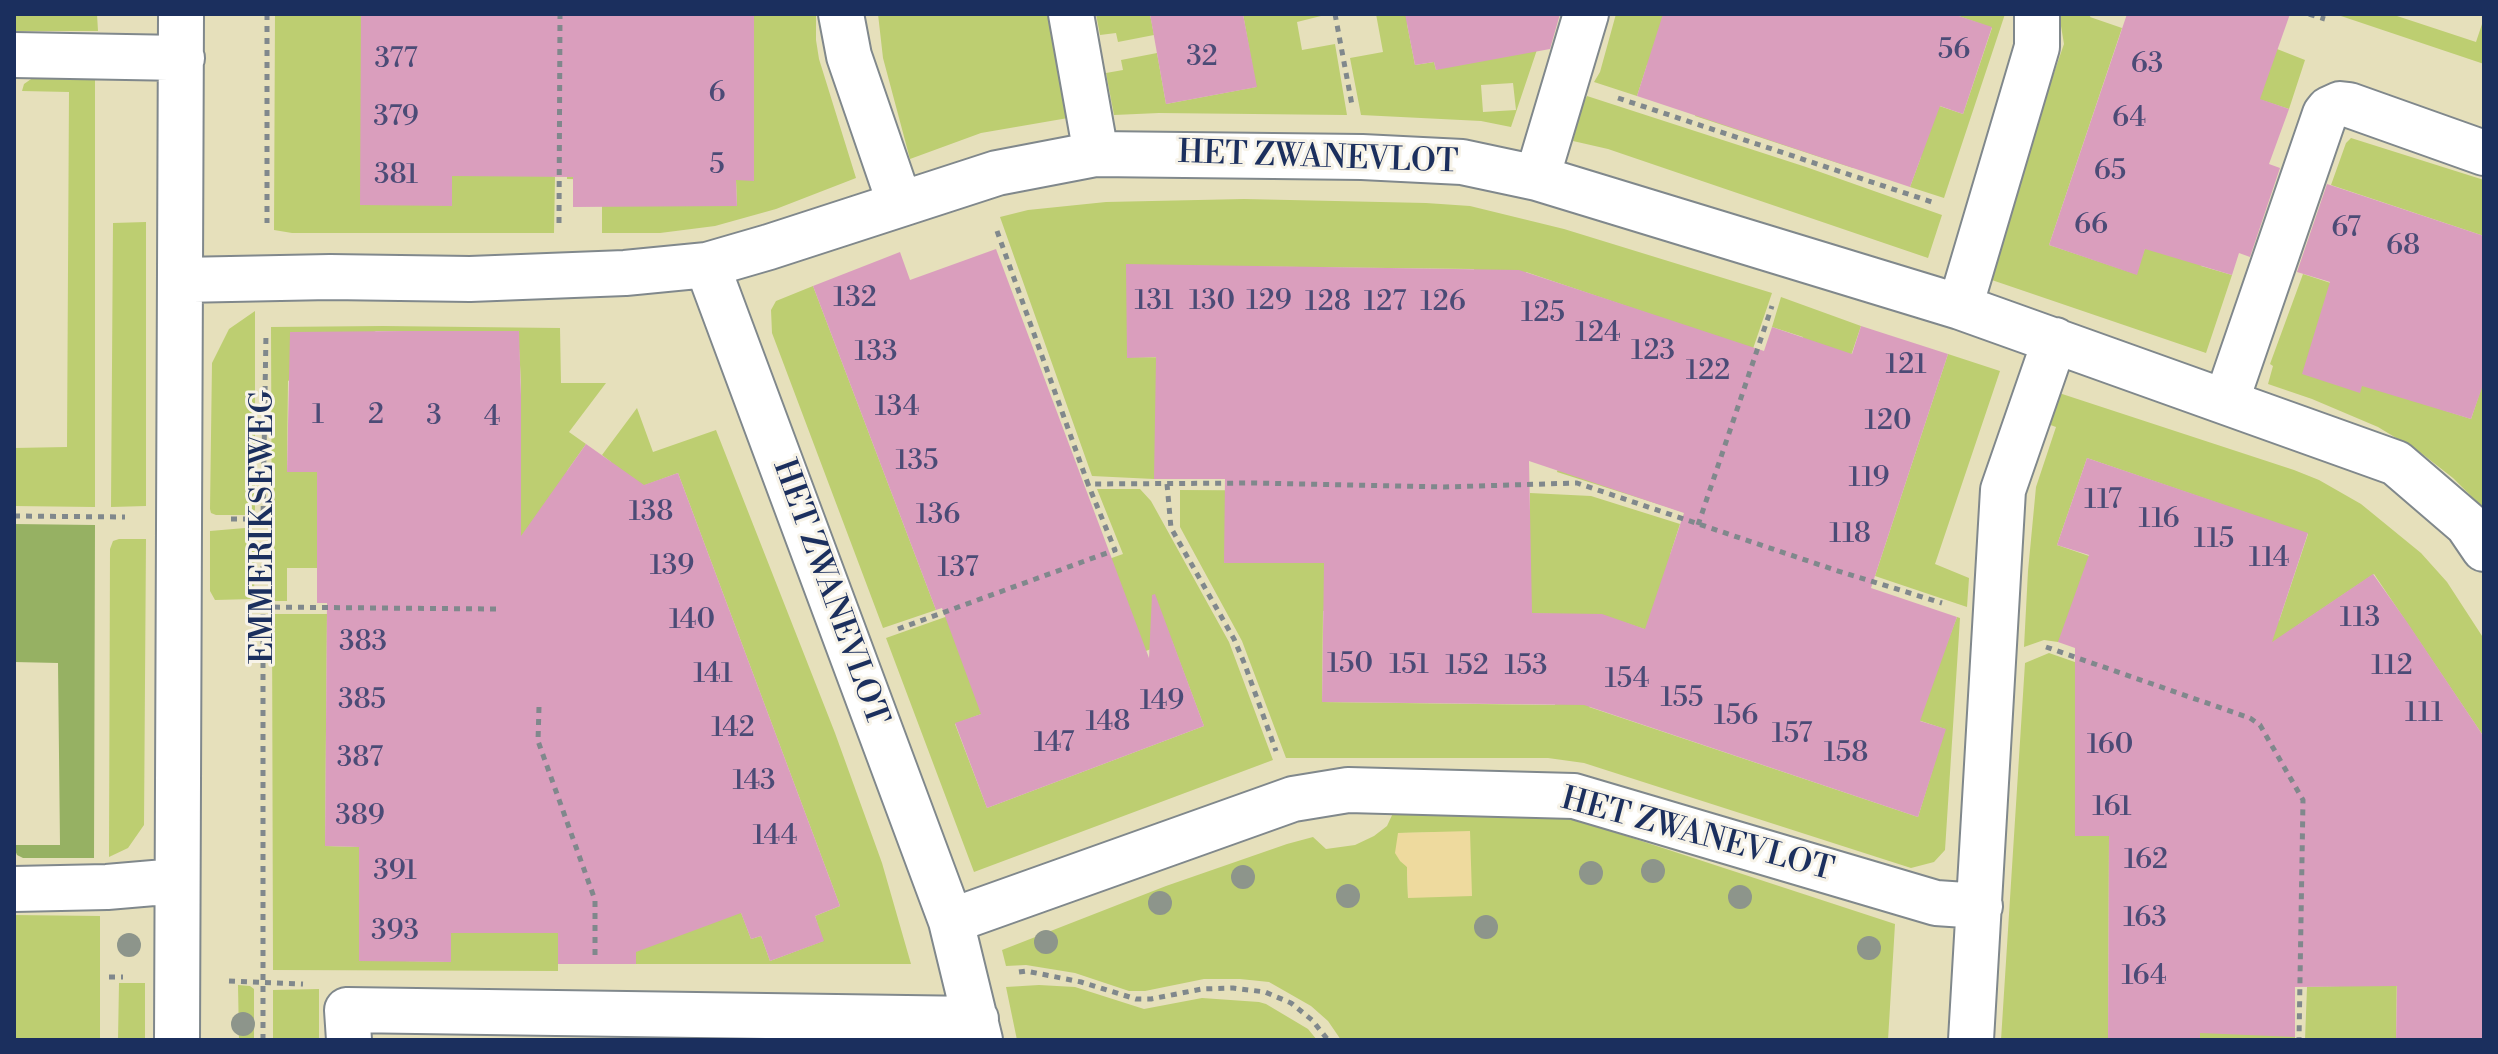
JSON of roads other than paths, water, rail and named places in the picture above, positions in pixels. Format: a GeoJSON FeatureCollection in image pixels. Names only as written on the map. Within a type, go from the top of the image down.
{"type":"FeatureCollection","features":[{"type":"Feature","properties":{"kind":"street"},"geometry":{"type":"LineString","coordinates":[[177,1040],[181,14]]}},
{"type":"Feature","properties":{"kind":"street"},"geometry":{"type":"LineString","coordinates":[[841,14],[849,56],[900,204]]}},
{"type":"Feature","properties":{"kind":"street"},"geometry":{"type":"LineString","coordinates":[[1071,14],[1096,154]]}},
{"type":"Feature","properties":{"kind":"street"},"geometry":{"type":"LineString","coordinates":[[1537,178],[1586,14]]}},
{"type":"Feature","properties":{"kind":"street"},"geometry":{"type":"LineString","coordinates":[[1960,307],[2037,47],[2037,14]]}},
{"type":"Feature","properties":{"kind":"street"},"geometry":{"type":"LineString","coordinates":[[14,55],[182,58]]}},
{"type":"Feature","properties":{"kind":"street"},"geometry":{"type":"LineString","coordinates":[[2226,402],[2329,109],[2340,104],[2349,105],[2484,153]]}},
{"type":"Feature","properties":{"kind":"street","name":"HET ZWANEVLOT"},"geometry":{"type":"LineString","coordinates":[[181,280],[470,279],[707,265],[997,173],[1096,154],[1362,157],[1462,162],[1537,178],[1960,307],[2396,463],[2467,524],[2484,549]]}},
{"type":"Feature","properties":{"kind":"street","name":"HET ZWANEVLOT"},"geometry":{"type":"LineString","coordinates":[[707,265],[951,921],[974,1013]]}},
{"type":"Feature","properties":{"kind":"street"},"geometry":{"type":"LineString","coordinates":[[1971,1040],[2003,490],[2055,340]]}},
{"type":"Feature","properties":{"kind":"street","name":"HET ZWANEVLOT"},"geometry":{"type":"LineString","coordinates":[[951,921],[1293,799],[1348,790],[1574,796],[1936,903],[1980,906]]}},
{"type":"Feature","properties":{"kind":"street"},"geometry":{"type":"LineString","coordinates":[[14,889],[107,887],[177,881]]}},
{"type":"Feature","properties":{"kind":"street"},"geometry":{"type":"LineString","coordinates":[[349,1040],[347,1010],[595,1014],[974,1013]]}}]}
